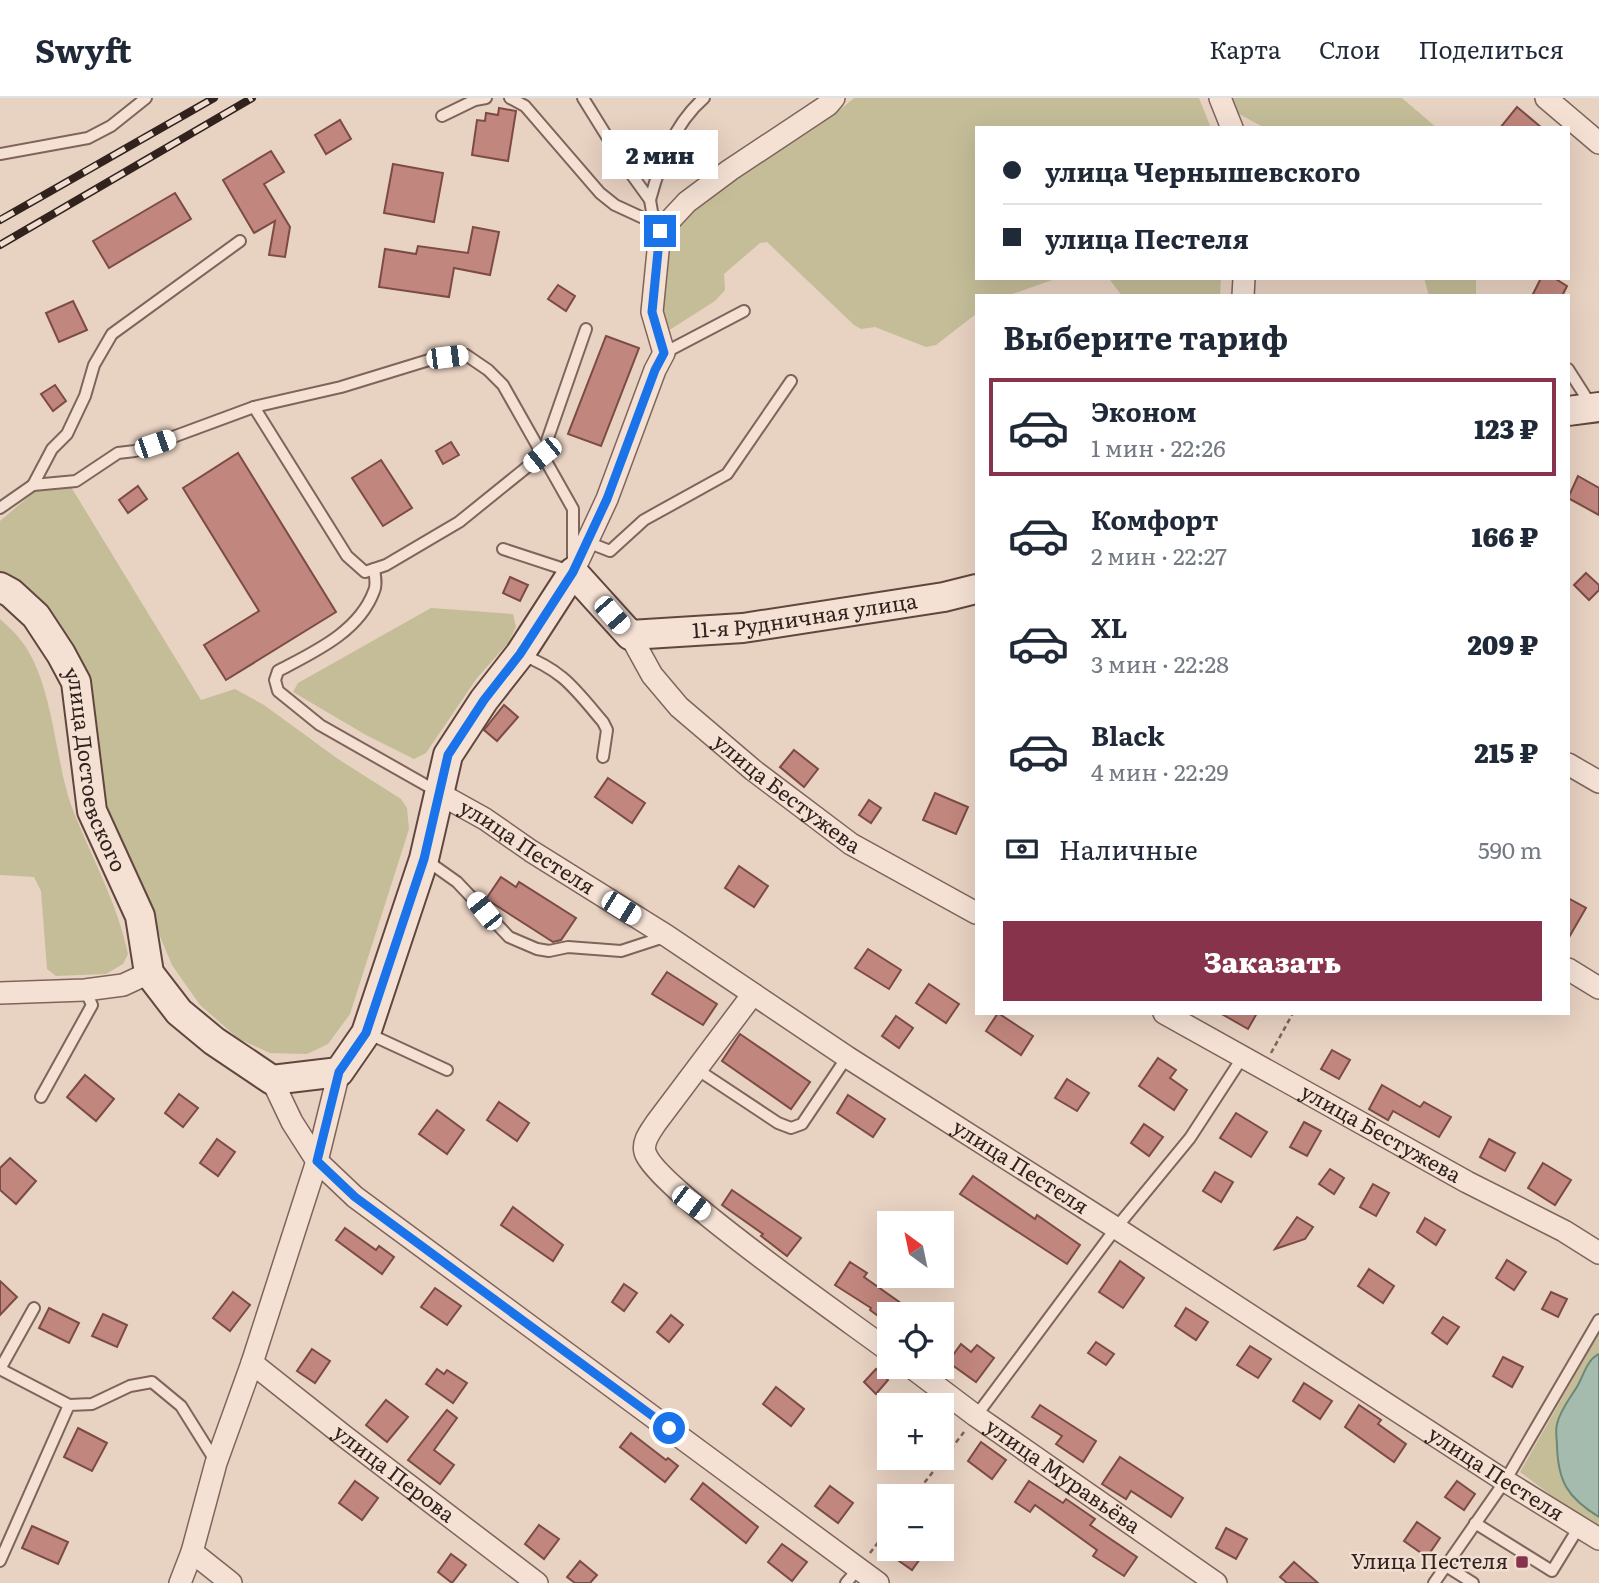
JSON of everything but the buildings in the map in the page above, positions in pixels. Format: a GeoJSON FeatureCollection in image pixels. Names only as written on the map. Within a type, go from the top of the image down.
{"type":"FeatureCollection","features":[{"type":"Feature","properties":{"kind":"main road"},"geometry":{"type":"LineString","coordinates":[[573,572],[630,635]]}},
{"type":"Feature","properties":{"kind":"main road","name":"улица Пестеля"},"geometry":{"type":"LineString","coordinates":[[339,1072],[366,1033],[424,859],[448,755],[484,700],[520,654],[573,572]]}},
{"type":"Feature","properties":{"kind":"main road","name":"улица Достоевского"},"geometry":{"type":"LineString","coordinates":[[0,587],[11,593],[36,616],[76,681],[92,811],[140,916],[149,973]]}},
{"type":"Feature","properties":{"kind":"main road","name":"11-я Рудничная улица"},"geometry":{"type":"LineString","coordinates":[[630,635],[743,628],[930,599],[975,589]]}},
{"type":"Feature","properties":{"kind":"main road"},"geometry":{"type":"LineString","coordinates":[[149,973],[179,1012],[215,1041],[272,1080],[339,1072]]}},
{"type":"Feature","properties":{"kind":"street"},"geometry":{"type":"LineString","coordinates":[[664,353],[652,312],[657,227],[730,170],[828,105],[834,98]]}},
{"type":"Feature","properties":{"kind":"street"},"geometry":{"type":"LineString","coordinates":[[1220,98],[1232,126]]}},
{"type":"Feature","properties":{"kind":"street"},"geometry":{"type":"LineString","coordinates":[[1546,98],[1595,136]]}},
{"type":"Feature","properties":{"kind":"street","name":"улица Пестеля"},"geometry":{"type":"LineString","coordinates":[[573,572],[607,499],[655,370],[664,353]]}},
{"type":"Feature","properties":{"kind":"street","name":"улица Бестужева"},"geometry":{"type":"LineString","coordinates":[[630,635],[652,675],[679,707],[753,770],[851,844],[975,913]]}},
{"type":"Feature","properties":{"kind":"street"},"geometry":{"type":"LineString","coordinates":[[1570,765],[1599,782]]}},
{"type":"Feature","properties":{"kind":"street","name":"улица Пестеля"},"geometry":{"type":"LineString","coordinates":[[440,794],[485,819],[667,936],[847,1057],[1599,1539]]}},
{"type":"Feature","properties":{"kind":"street"},"geometry":{"type":"LineString","coordinates":[[1570,970],[1599,988]]}},
{"type":"Feature","properties":{"kind":"street"},"geometry":{"type":"LineString","coordinates":[[0,993],[85,990],[123,985],[149,973]]}},
{"type":"Feature","properties":{"kind":"street"},"geometry":{"type":"LineString","coordinates":[[753,994],[656,1123],[645,1142],[644,1150],[649,1162],[691,1203],[877,1342]]}},
{"type":"Feature","properties":{"kind":"street","name":"улица Бестужева"},"geometry":{"type":"LineString","coordinates":[[1167,1015],[1467,1182],[1564,1231],[1599,1253]]}},
{"type":"Feature","properties":{"kind":"street"},"geometry":{"type":"LineString","coordinates":[[180,1583],[192,1552],[216,1463],[252,1363],[317,1161],[339,1072]]}},
{"type":"Feature","properties":{"kind":"street"},"geometry":{"type":"LineString","coordinates":[[272,1080],[292,1122],[317,1161],[355,1197],[852,1576],[878,1583]]}},
{"type":"Feature","properties":{"kind":"street","name":"улица Перова"},"geometry":{"type":"LineString","coordinates":[[252,1363],[537,1583]]}},
{"type":"Feature","properties":{"kind":"street","name":"улица Муравьёва"},"geometry":{"type":"LineString","coordinates":[[927,1379],[1216,1583]]}},
{"type":"Feature","properties":{"kind":"street"},"geometry":{"type":"LineString","coordinates":[[192,1552],[231,1583]]}},
{"type":"Feature","properties":{"kind":"lane"},"geometry":{"type":"LineString","coordinates":[[0,154],[88,138],[111,126],[146,98]]}},
{"type":"Feature","properties":{"kind":"lane"},"geometry":{"type":"LineString","coordinates":[[442,116],[475,100],[486,98]]}},
{"type":"Feature","properties":{"kind":"lane"},"geometry":{"type":"LineString","coordinates":[[510,98],[525,106],[600,193],[615,205],[657,227]]}},
{"type":"Feature","properties":{"kind":"lane"},"geometry":{"type":"LineString","coordinates":[[583,98],[650,200],[657,227]]}},
{"type":"Feature","properties":{"kind":"lane"},"geometry":{"type":"LineString","coordinates":[[650,200],[664,153],[678,130],[704,98]]}},
{"type":"Feature","properties":{"kind":"lane"},"geometry":{"type":"LineString","coordinates":[[0,508],[33,485],[52,449],[67,434],[85,396],[94,365],[112,334],[240,241]]}},
{"type":"Feature","properties":{"kind":"lane"},"geometry":{"type":"LineString","coordinates":[[664,353],[744,311]]}},
{"type":"Feature","properties":{"kind":"lane"},"geometry":{"type":"LineString","coordinates":[[254,407],[347,556],[365,572],[386,565],[459,522],[542,455],[586,329]]}},
{"type":"Feature","properties":{"kind":"lane"},"geometry":{"type":"LineString","coordinates":[[33,485],[76,481],[118,453],[135,451],[254,407],[341,387],[429,360],[466,355],[488,370],[503,385],[573,509],[573,572],[503,549]]}},
{"type":"Feature","properties":{"kind":"lane"},"geometry":{"type":"LineString","coordinates":[[1570,373],[1587,409]]}},
{"type":"Feature","properties":{"kind":"lane"},"geometry":{"type":"LineString","coordinates":[[587,542],[610,551],[644,520],[727,474],[791,382]]}},
{"type":"Feature","properties":{"kind":"lane"},"geometry":{"type":"LineString","coordinates":[[374,569],[376,589],[365,608],[341,635],[278,671],[275,680],[278,691],[320,724],[440,794]]}},
{"type":"Feature","properties":{"kind":"lane"},"geometry":{"type":"LineString","coordinates":[[520,654],[563,676],[603,722],[607,730],[603,757]]}},
{"type":"Feature","properties":{"kind":"lane"},"geometry":{"type":"LineString","coordinates":[[424,859],[457,882],[509,937],[537,949],[549,951],[568,947],[621,950],[667,936]]}},
{"type":"Feature","properties":{"kind":"lane"},"geometry":{"type":"LineString","coordinates":[[41,1097],[92,1005],[85,990]]}},
{"type":"Feature","properties":{"kind":"lane"},"geometry":{"type":"LineString","coordinates":[[366,1033],[447,1070]]}},
{"type":"Feature","properties":{"kind":"lane"},"geometry":{"type":"LineString","coordinates":[[698,1070],[778,1123],[791,1128],[802,1124],[847,1057]]}},
{"type":"Feature","properties":{"kind":"lane"},"geometry":{"type":"LineString","coordinates":[[976,1416],[1116,1228],[1190,1138],[1242,1058]]}},
{"type":"Feature","properties":{"kind":"lane"},"geometry":{"type":"LineString","coordinates":[[34,1308],[0,1369],[69,1405],[92,1404],[130,1386],[152,1382],[181,1406],[216,1463]]}},
{"type":"Feature","properties":{"kind":"lane"},"geometry":{"type":"LineString","coordinates":[[1434,1583],[1505,1481],[1599,1320]]}},
{"type":"Feature","properties":{"kind":"lane"},"geometry":{"type":"LineString","coordinates":[[0,1561],[69,1405]]}},
{"type":"Feature","properties":{"kind":"lane"},"geometry":{"type":"LineString","coordinates":[[1475,1523],[1552,1572],[1579,1527]]}},
{"type":"Feature","properties":{"kind":"lane"},"geometry":{"type":"LineString","coordinates":[[1446,1566],[1473,1583]]}},
{"type":"Feature","properties":{"kind":"path"},"geometry":{"type":"LineString","coordinates":[[1262,1068],[1292,1015]]}},
{"type":"Feature","properties":{"kind":"path"},"geometry":{"type":"LineString","coordinates":[[923,1484],[976,1416]]}},
{"type":"Feature","properties":{"kind":"path"},"geometry":{"type":"LineString","coordinates":[[852,1576],[877,1544]]}},
{"type":"Feature","properties":{"kind":"shaded area"},"geometry":{"type":"Polygon","coordinates":[[[854,98],[1199,98],[1210,126],[975,126],[975,280],[1052,280],[1013,294],[975,294],[975,315],[936,345],[926,347],[875,327],[861,329],[854,325],[767,242],[760,243],[724,274],[725,290],[715,301],[671,329],[658,327],[664,241],[716,192],[839,111],[854,98]]]}},
{"type":"Feature","properties":{"kind":"shaded area"},"geometry":{"type":"Polygon","coordinates":[[[1227,98],[1402,98],[1435,126],[1261,126],[1239,114],[1227,98]]]}},
{"type":"Feature","properties":{"kind":"shaded area"},"geometry":{"type":"Polygon","coordinates":[[[1110,280],[1221,280],[1220,294],[1120,294],[1110,280]]]}},
{"type":"Feature","properties":{"kind":"shaded area"},"geometry":{"type":"Polygon","coordinates":[[[1425,280],[1476,280],[1476,294],[1428,294],[1425,280]]]}},
{"type":"Feature","properties":{"kind":"shaded area"},"geometry":{"type":"Polygon","coordinates":[[[61,483],[71,487],[201,700],[235,689],[264,705],[338,759],[401,799],[407,808],[409,829],[350,1014],[328,1044],[307,1054],[270,1053],[239,1039],[200,1005],[172,965],[105,801],[97,724],[87,680],[20,584],[0,572],[0,521],[34,492],[61,483]]]}},
{"type":"Feature","properties":{"kind":"shaded area"},"geometry":{"type":"Polygon","coordinates":[[[431,608],[513,614],[516,627],[508,643],[477,678],[426,753],[414,759],[366,735],[293,692],[298,683],[431,608]]]}},
{"type":"Feature","properties":{"kind":"shaded area"},"geometry":{"type":"Polygon","coordinates":[[[0,619],[19,638],[39,674],[71,805],[123,934],[128,954],[123,964],[106,974],[56,976],[47,969],[41,891],[34,877],[0,875],[0,619]]]}},
{"type":"Feature","properties":{"kind":"shaded area"},"geometry":{"type":"Polygon","coordinates":[[[1599,1333],[1599,1531],[1520,1472],[1599,1333]]]}},
{"type":"Feature","properties":{"kind":"shaded area"},"geometry":{"type":"Polygon","coordinates":[[[1599,1354],[1599,1517],[1579,1503],[1567,1488],[1558,1459],[1556,1427],[1563,1409],[1589,1364],[1599,1354]]]}},
{"type":"Feature","properties":{"kind":"railway"},"geometry":{"type":"LineString","coordinates":[[0,220],[214,98]]}},
{"type":"Feature","properties":{"kind":"railway"},"geometry":{"type":"LineString","coordinates":[[0,245],[252,98]]}},
{"type":"Feature","properties":{"kind":"place","name":"Улица Пестеля"},"geometry":{"type":"Point","coordinates":[1522,1562]}},
{"type":"Feature","properties":{"kind":"route"},"geometry":{"type":"LineString","coordinates":[[660,231],[652,312],[664,353],[655,370],[607,499],[573,572],[520,654],[484,700],[448,755],[424,859],[366,1033],[339,1072],[317,1161],[355,1197],[669,1428]]}}]}
